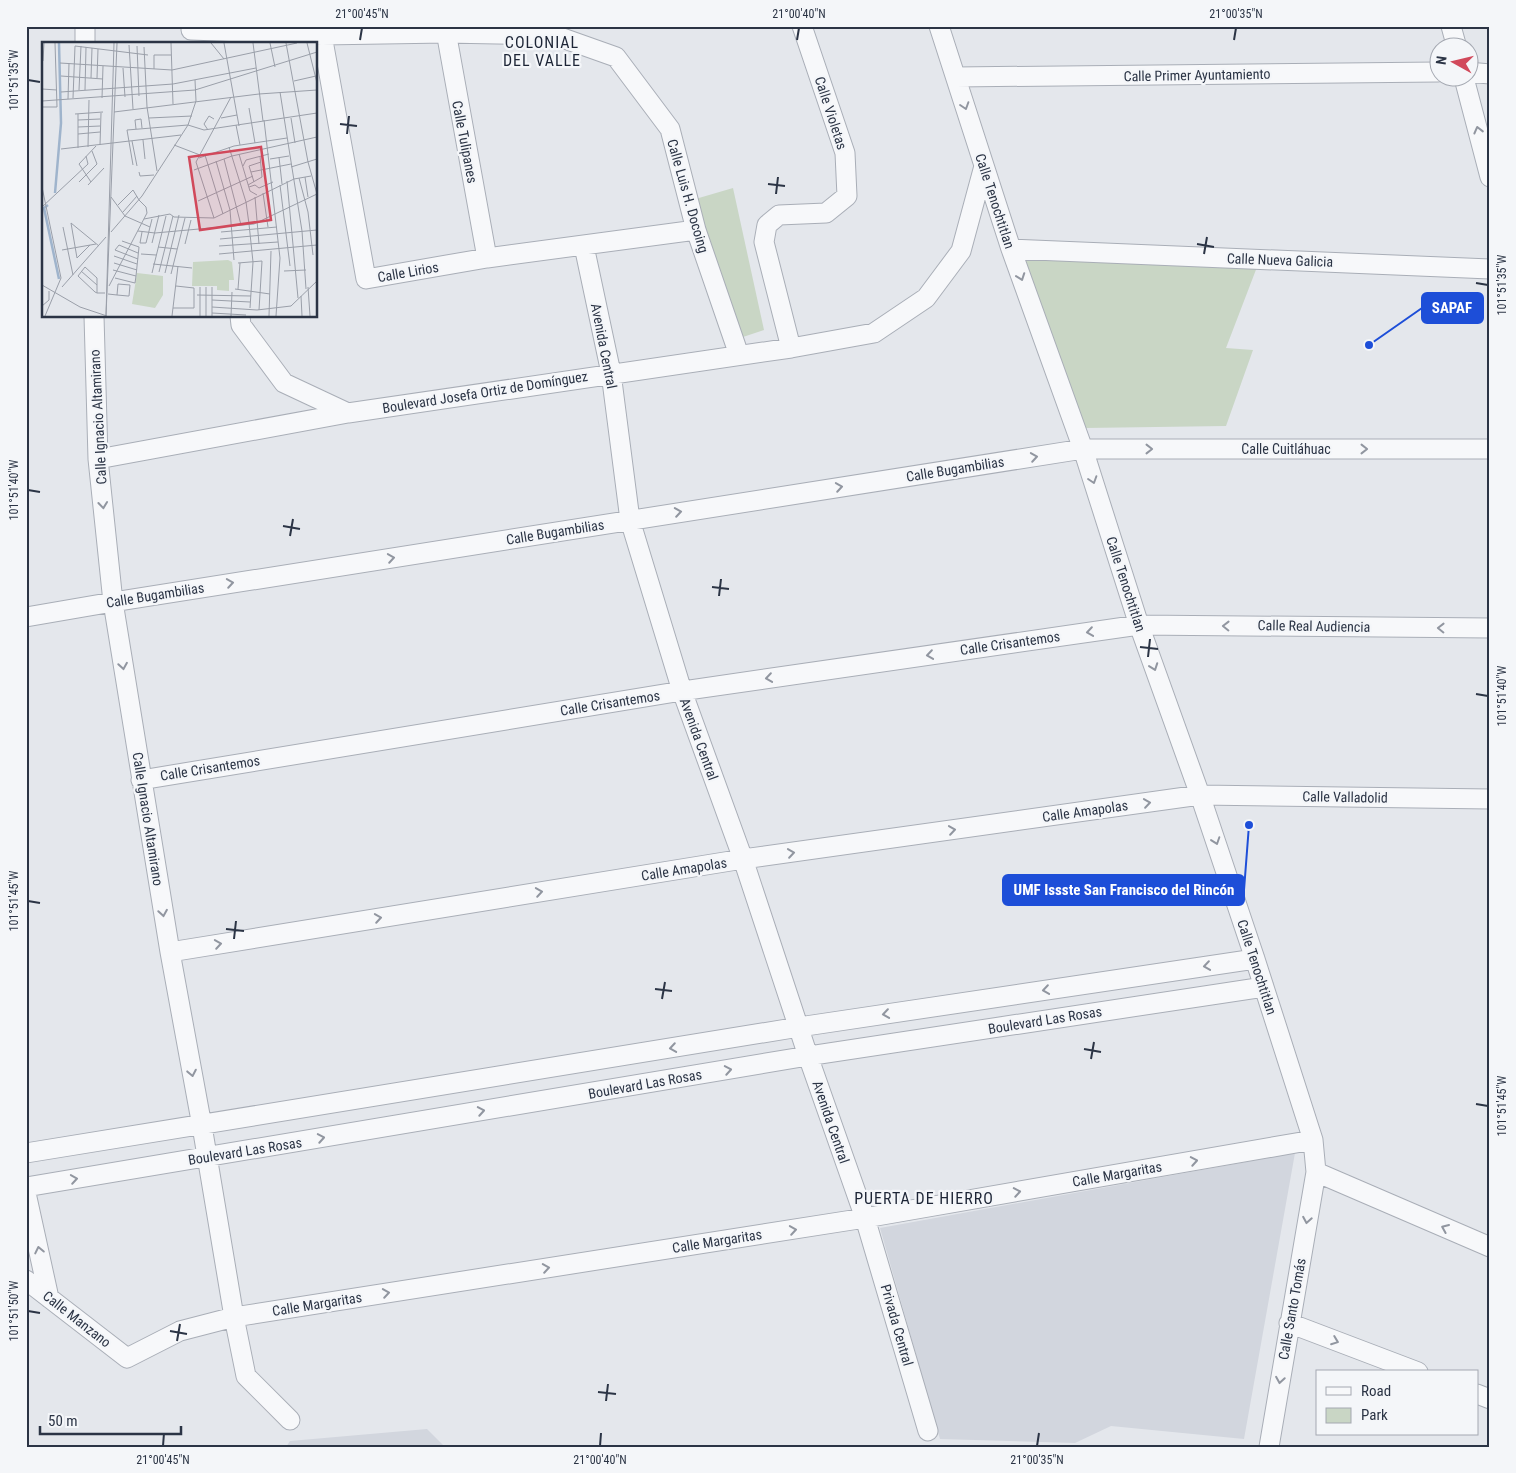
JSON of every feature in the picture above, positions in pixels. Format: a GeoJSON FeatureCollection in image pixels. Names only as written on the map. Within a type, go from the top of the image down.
{"type":"FeatureCollection","features":[{"type":"Feature","properties":{"kind":"street"},"geometry":{"type":"LineString","coordinates":[[85,26],[85,42]]}},
{"type":"Feature","properties":{"kind":"street","name":"Calle Violetas"},"geometry":{"type":"LineString","coordinates":[[791,348],[764,242],[767,225],[779,215],[826,213],[847,196],[845,153],[802,26]]}},
{"type":"Feature","properties":{"kind":"street","name":"Calle Tenochtitlan"},"geometry":{"type":"LineString","coordinates":[[939,26],[1011,249],[1083,449],[1139,625],[1200,795],[1264,986],[1313,1140],[1316,1172]]}},
{"type":"Feature","properties":{"kind":"street","name":"Calle Luis H. Docoing"},"geometry":{"type":"LineString","coordinates":[[192,34],[322,35],[445,30],[554,35],[616,57],[670,129],[696,230],[739,355]]}},
{"type":"Feature","properties":{"kind":"street","name":"Calle Tulipanes"},"geometry":{"type":"LineString","coordinates":[[445,30],[487,258]]}},
{"type":"Feature","properties":{"kind":"street","name":"Calle Lirios"},"geometry":{"type":"LineString","coordinates":[[322,35],[366,279],[487,258],[696,230]]}},
{"type":"Feature","properties":{"kind":"street","name":"Calle Primer Ayuntamiento"},"geometry":{"type":"LineString","coordinates":[[956,77],[1428,72]]}},
{"type":"Feature","properties":{"kind":"street"},"geometry":{"type":"LineString","coordinates":[[1467,88],[1490,178]]}},
{"type":"Feature","properties":{"kind":"street","name":"Boulevard Josefa Ortiz de Domínguez"},"geometry":{"type":"LineString","coordinates":[[98,459],[348,413],[791,348],[874,333],[926,298],[961,252],[984,166]]}},
{"type":"Feature","properties":{"kind":"street","name":"Avenida Central"},"geometry":{"type":"LineString","coordinates":[[584,246],[611,373],[630,520],[682,691],[865,1218]]}},
{"type":"Feature","properties":{"kind":"street","name":"Calle Nueva Galicia"},"geometry":{"type":"LineString","coordinates":[[1011,249],[1490,269]]}},
{"type":"Feature","properties":{"kind":"street","name":"Calle Ignacio Altamirano"},"geometry":{"type":"LineString","coordinates":[[94,318],[98,459],[113,602],[170,952],[234,1317],[246,1376],[290,1420]]}},
{"type":"Feature","properties":{"kind":"street"},"geometry":{"type":"LineString","coordinates":[[240,318],[241,325],[284,383],[348,413]]}},
{"type":"Feature","properties":{"kind":"street","name":"Calle Cuitláhuac"},"geometry":{"type":"LineString","coordinates":[[1083,449],[1490,449]]}},
{"type":"Feature","properties":{"kind":"street","name":"Calle Bugambilias"},"geometry":{"type":"LineString","coordinates":[[26,617],[1083,449]]}},
{"type":"Feature","properties":{"kind":"street","name":"Calle Real Audiencia"},"geometry":{"type":"LineString","coordinates":[[1139,625],[1490,628]]}},
{"type":"Feature","properties":{"kind":"street","name":"Calle Crisantemos"},"geometry":{"type":"LineString","coordinates":[[141,780],[682,691],[1139,625]]}},
{"type":"Feature","properties":{"kind":"street","name":"Calle Valladolid"},"geometry":{"type":"LineString","coordinates":[[1200,795],[1490,799]]}},
{"type":"Feature","properties":{"kind":"street","name":"Calle Amapolas"},"geometry":{"type":"LineString","coordinates":[[170,952],[742,860],[1200,795]]}},
{"type":"Feature","properties":{"kind":"street","name":"Boulevard Las Rosas"},"geometry":{"type":"LineString","coordinates":[[26,1153],[202,1126],[799,1027],[1255,959]]}},
{"type":"Feature","properties":{"kind":"street","name":"Boulevard Las Rosas"},"geometry":{"type":"LineString","coordinates":[[26,1187],[808,1056],[1264,986]]}},
{"type":"Feature","properties":{"kind":"street","name":"Calle Margaritas"},"geometry":{"type":"LineString","coordinates":[[127,1358],[180,1331],[234,1317],[865,1218],[1313,1140]]}},
{"type":"Feature","properties":{"kind":"street"},"geometry":{"type":"LineString","coordinates":[[1316,1172],[1490,1247]]}},
{"type":"Feature","properties":{"kind":"street","name":"Calle Santo Tomás"},"geometry":{"type":"LineString","coordinates":[[1269,1447],[1316,1172]]}},
{"type":"Feature","properties":{"kind":"street"},"geometry":{"type":"LineString","coordinates":[[26,1193],[49,1298]]}},
{"type":"Feature","properties":{"kind":"street","name":"Privada Central"},"geometry":{"type":"LineString","coordinates":[[865,1218],[928,1431]]}},
{"type":"Feature","properties":{"kind":"street","name":"Calle Manzano"},"geometry":{"type":"LineString","coordinates":[[26,1280],[127,1358]]}},
{"type":"Feature","properties":{"kind":"street"},"geometry":{"type":"LineString","coordinates":[[1289,1323],[1413,1370]]}},
{"type":"Feature","properties":{"kind":"street"},"geometry":{"type":"LineString","coordinates":[[1478,1394],[1490,1399]]}},
{"type":"Feature","properties":{"kind":"shaded area"},"geometry":{"type":"Polygon","coordinates":[[[1295,1153],[1244,1439],[1111,1426],[1075,1443],[940,1439],[880,1228],[1295,1153]]]}},
{"type":"Feature","properties":{"kind":"shaded area"},"geometry":{"type":"Polygon","coordinates":[[[427,1429],[445,1447],[286,1447],[290,1441],[427,1429]]]}},
{"type":"Feature","properties":{"kind":"green space"},"geometry":{"type":"Polygon","coordinates":[[[733,188],[764,330],[737,339],[692,200],[733,188]]]}},
{"type":"Feature","properties":{"kind":"green space"},"geometry":{"type":"Polygon","coordinates":[[[1020,257],[1257,267],[1226,348],[1253,350],[1226,426],[1085,428],[1020,257]]]}},
{"type":"Feature","properties":{"kind":"place","name":"SAPAF"},"geometry":{"type":"Point","coordinates":[1369,345]}},
{"type":"Feature","properties":{"kind":"place","name":"UMF Issste San Francisco del Rincón"},"geometry":{"type":"Point","coordinates":[1249,825]}},
{"type":"Feature","properties":{"kind":"district","name":"COLONIAL DEL VALLE"},"geometry":{"type":"Point","coordinates":[542,51]}},
{"type":"Feature","properties":{"kind":"district","name":"PUERTA DE HIERRO"},"geometry":{"type":"Point","coordinates":[924,1198]}}]}
